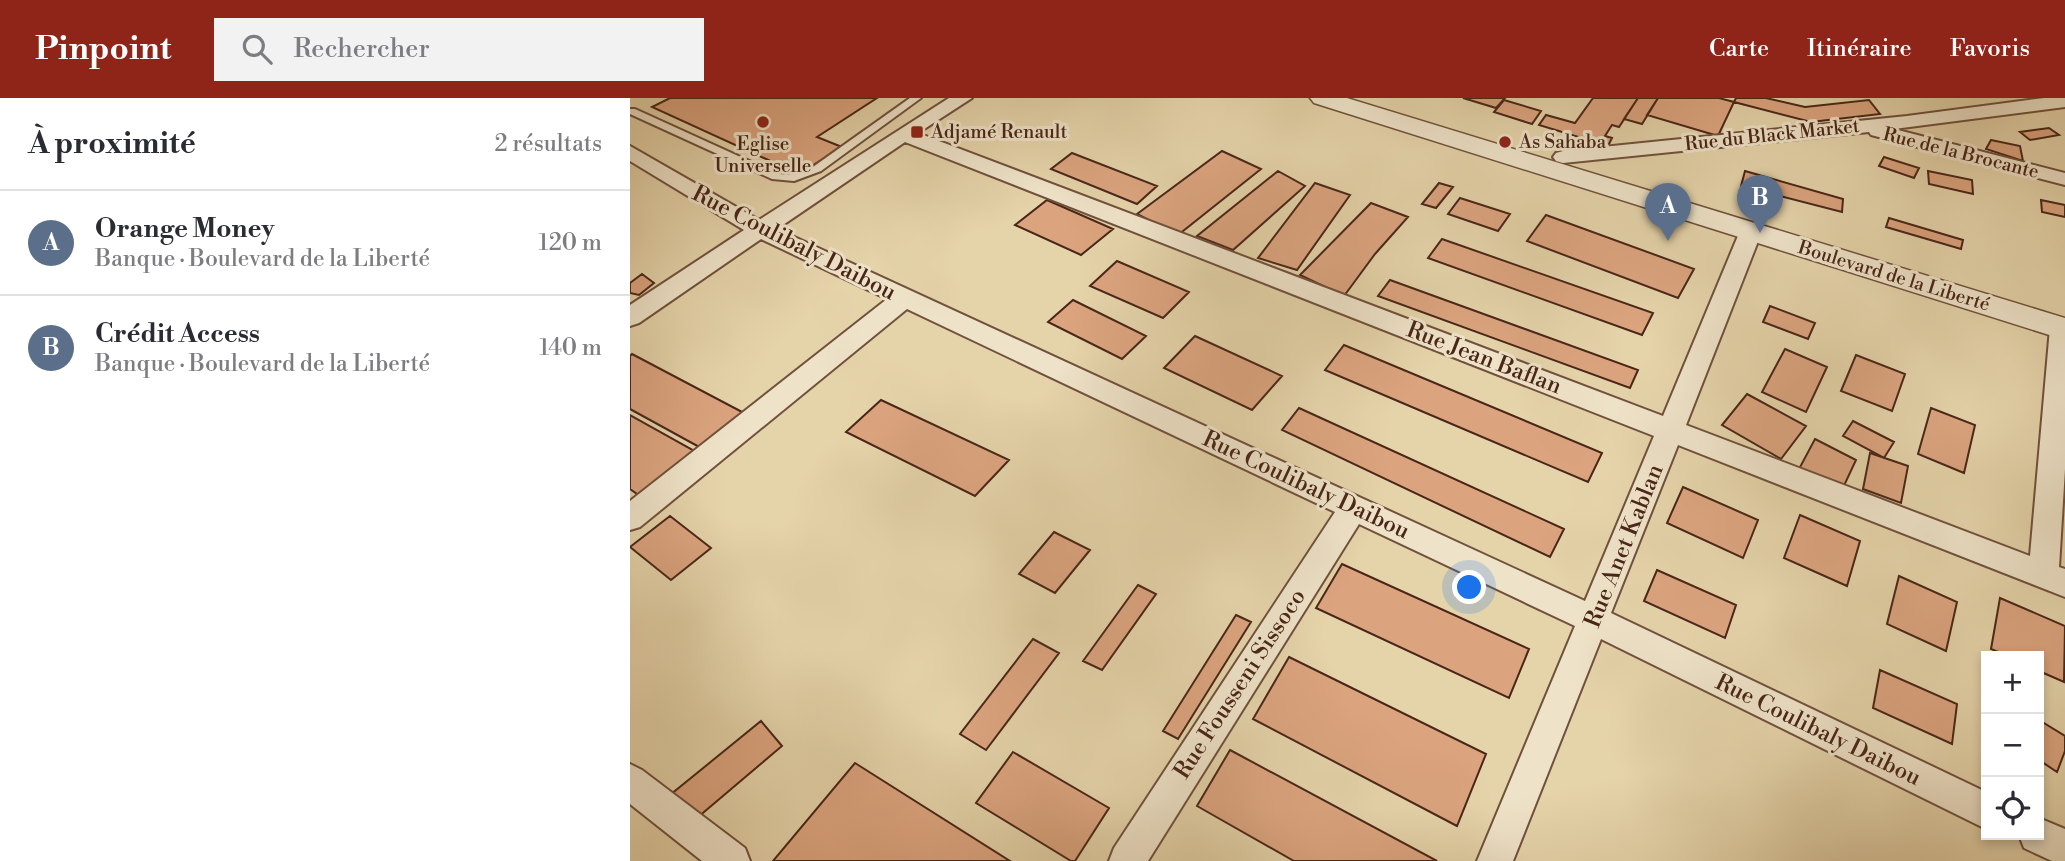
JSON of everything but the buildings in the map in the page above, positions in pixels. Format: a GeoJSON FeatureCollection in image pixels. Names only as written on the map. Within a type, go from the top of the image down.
{"type":"FeatureCollection","features":[{"type":"Feature","properties":{"kind":"street"},"geometry":{"type":"LineString","coordinates":[[630,317],[903,134],[962,98]]}},
{"type":"Feature","properties":{"kind":"street","name":"Boulevard de la Liberté"},"geometry":{"type":"LineString","coordinates":[[1322,98],[1751,231],[2064,322]]}},
{"type":"Feature","properties":{"kind":"street","name":"Boulevard de la Liberté"},"geometry":{"type":"LineString","coordinates":[[1372,98],[1563,156],[2064,322]]}},
{"type":"Feature","properties":{"kind":"street"},"geometry":{"type":"LineString","coordinates":[[1897,98],[1908,122]]}},
{"type":"Feature","properties":{"kind":"street","name":"Rue du Black Market"},"geometry":{"type":"LineString","coordinates":[[1563,156],[1908,122],[2065,102]]}},
{"type":"Feature","properties":{"kind":"street","name":"Rue de la Brocante"},"geometry":{"type":"LineString","coordinates":[[1856,126],[2065,179]]}},
{"type":"Feature","properties":{"kind":"street","name":"Rue Jean Baflan"},"geometry":{"type":"LineString","coordinates":[[903,134],[2054,579]]}},
{"type":"Feature","properties":{"kind":"street","name":"Rue Coulibaly Daibou"},"geometry":{"type":"LineString","coordinates":[[630,152],[760,230],[1594,620],[1981,809]]}},
{"type":"Feature","properties":{"kind":"street","name":"Rue Anet Kablan"},"geometry":{"type":"LineString","coordinates":[[1495,861],[1672,431],[1751,231]]}},
{"type":"Feature","properties":{"kind":"street"},"geometry":{"type":"LineString","coordinates":[[630,518],[903,299]]}},
{"type":"Feature","properties":{"kind":"street"},"geometry":{"type":"LineString","coordinates":[[2054,579],[2064,322]]}},
{"type":"Feature","properties":{"kind":"street","name":"Rue Fousseni Sissoco"},"geometry":{"type":"LineString","coordinates":[[1127,861],[1354,507]]}},
{"type":"Feature","properties":{"kind":"street"},"geometry":{"type":"LineString","coordinates":[[630,782],[732,861]]}},
{"type":"Feature","properties":{"kind":"street"},"geometry":{"type":"LineString","coordinates":[[2044,838],[2065,848]]}},
{"type":"Feature","properties":{"kind":"lane"},"geometry":{"type":"LineString","coordinates":[[632,111],[776,177],[794,178],[817,169],[916,98]]}},
{"type":"Feature","properties":{"kind":"place","name":"Eglise Universelle"},"geometry":{"type":"Point","coordinates":[763,122]}},
{"type":"Feature","properties":{"kind":"place","name":"Adjamé Renault"},"geometry":{"type":"Point","coordinates":[917,132]}},
{"type":"Feature","properties":{"kind":"place","name":"As Sahaba"},"geometry":{"type":"Point","coordinates":[1505,142]}},
{"type":"Feature","properties":{"kind":"place","name":"Crédit Access"},"geometry":{"type":"Point","coordinates":[1760,233]}},
{"type":"Feature","properties":{"kind":"place","name":"Orange Money"},"geometry":{"type":"Point","coordinates":[1668,241]}}]}
